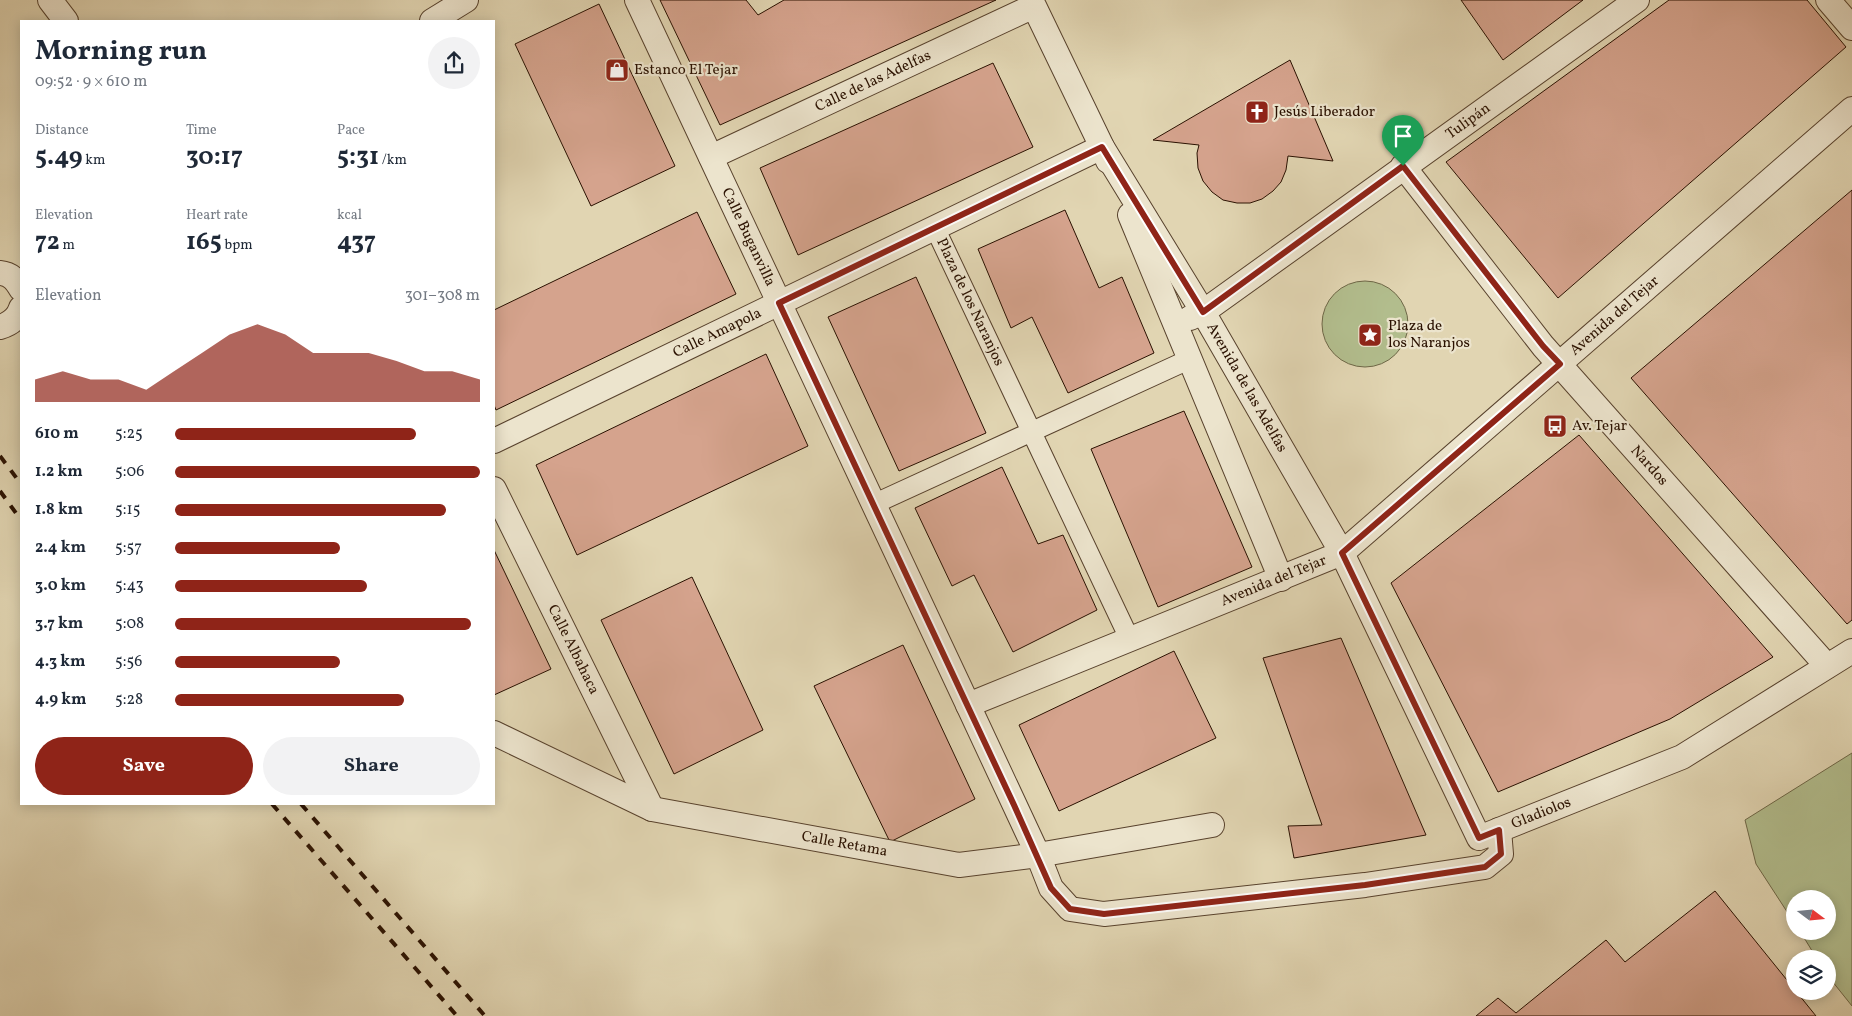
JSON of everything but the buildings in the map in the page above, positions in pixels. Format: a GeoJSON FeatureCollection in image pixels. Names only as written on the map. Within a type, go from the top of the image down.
{"type":"FeatureCollection","features":[{"type":"Feature","properties":{"kind":"street"},"geometry":{"type":"LineString","coordinates":[[50,0],[65,20]]}},
{"type":"Feature","properties":{"kind":"street"},"geometry":{"type":"LineString","coordinates":[[434,20],[466,0]]}},
{"type":"Feature","properties":{"kind":"street","name":"Calle Buganvilla"},"geometry":{"type":"LineString","coordinates":[[637,0],[1038,855],[1051,888],[1070,909],[1104,914],[1365,885],[1485,867],[1501,854],[1499,830]]}},
{"type":"Feature","properties":{"kind":"street","name":"Tulipán"},"geometry":{"type":"LineString","coordinates":[[1176,326],[1203,312],[1403,166],[1636,0]]}},
{"type":"Feature","properties":{"kind":"street"},"geometry":{"type":"LineString","coordinates":[[1828,0],[1852,28]]}},
{"type":"Feature","properties":{"kind":"street","name":"Calle de las Adelfas"},"geometry":{"type":"LineString","coordinates":[[711,157],[1034,6]]}},
{"type":"Feature","properties":{"kind":"street","name":"Avenida de las Adelfas"},"geometry":{"type":"LineString","coordinates":[[1034,6],[1102,147],[1280,579]]}},
{"type":"Feature","properties":{"kind":"street","name":"Avenida del Tejar"},"geometry":{"type":"LineString","coordinates":[[968,705],[1342,553],[1852,109]]}},
{"type":"Feature","properties":{"kind":"street","name":"Avenida de las Adelfas"},"geometry":{"type":"LineString","coordinates":[[1102,147],[1203,312],[1342,553]]}},
{"type":"Feature","properties":{"kind":"street","name":"Calle Amapola"},"geometry":{"type":"LineString","coordinates":[[495,441],[1102,147]]}},
{"type":"Feature","properties":{"kind":"street","name":"Nardos"},"geometry":{"type":"LineString","coordinates":[[1403,166],[1543,346],[1827,666]]}},
{"type":"Feature","properties":{"kind":"street","name":"Plaza de los Naranjos"},"geometry":{"type":"LineString","coordinates":[[935,228],[1130,640]]}},
{"type":"Feature","properties":{"kind":"street"},"geometry":{"type":"LineString","coordinates":[[0,327],[11,322],[20,314]]}},
{"type":"Feature","properties":{"kind":"street"},"geometry":{"type":"LineString","coordinates":[[874,504],[1190,359]]}},
{"type":"Feature","properties":{"kind":"street","name":"Calle Albahaca"},"geometry":{"type":"LineString","coordinates":[[495,491],[652,809]]}},
{"type":"Feature","properties":{"kind":"street","name":"Gladiolos"},"geometry":{"type":"LineString","coordinates":[[1342,553],[1479,838],[1682,757],[1852,651]]}},
{"type":"Feature","properties":{"kind":"street","name":"Calle Retama"},"geometry":{"type":"LineString","coordinates":[[495,733],[652,809],[959,865],[1038,855],[1212,825]]}},
{"type":"Feature","properties":{"kind":"green space"},"geometry":{"type":"Polygon","coordinates":[[[1365,281],[1381,285],[1395,294],[1404,308],[1408,324],[1404,340],[1395,354],[1381,363],[1365,367],[1349,363],[1335,354],[1326,340],[1322,324],[1326,308],[1335,294],[1349,285],[1365,281]]]}},
{"type":"Feature","properties":{"kind":"green space"},"geometry":{"type":"Polygon","coordinates":[[[1852,753],[1852,1006],[1836,986],[1836,950],[1812,950],[1805,940],[1836,940],[1836,890],[1786,890],[1786,910],[1756,864],[1745,820],[1852,753]]]}},
{"type":"Feature","properties":{"kind":"railway"},"geometry":{"type":"LineString","coordinates":[[0,456],[20,483]]}},
{"type":"Feature","properties":{"kind":"railway"},"geometry":{"type":"LineString","coordinates":[[0,491],[20,519]]}},
{"type":"Feature","properties":{"kind":"railway"},"geometry":{"type":"LineString","coordinates":[[273,805],[457,1016]]}},
{"type":"Feature","properties":{"kind":"railway"},"geometry":{"type":"LineString","coordinates":[[302,805],[485,1016]]}},
{"type":"Feature","properties":{"kind":"place","name":"Estanco El Tejar"},"geometry":{"type":"Point","coordinates":[617,70]}},
{"type":"Feature","properties":{"kind":"place","name":"Jesús Liberador"},"geometry":{"type":"Point","coordinates":[1257,112]}},
{"type":"Feature","properties":{"kind":"place","name":"Plaza de los Naranjos"},"geometry":{"type":"Point","coordinates":[1370,335]}},
{"type":"Feature","properties":{"kind":"place","name":"Av. Tejar"},"geometry":{"type":"Point","coordinates":[1555,426]}},
{"type":"Feature","properties":{"kind":"route"},"geometry":{"type":"LineString","coordinates":[[1102,147],[1203,312],[1403,166],[1543,346],[1560,364],[1342,553],[1479,838],[1499,830],[1501,854],[1485,867],[1365,885],[1104,914],[1070,909],[1051,888],[1038,855],[779,303],[1102,147]]}}]}
